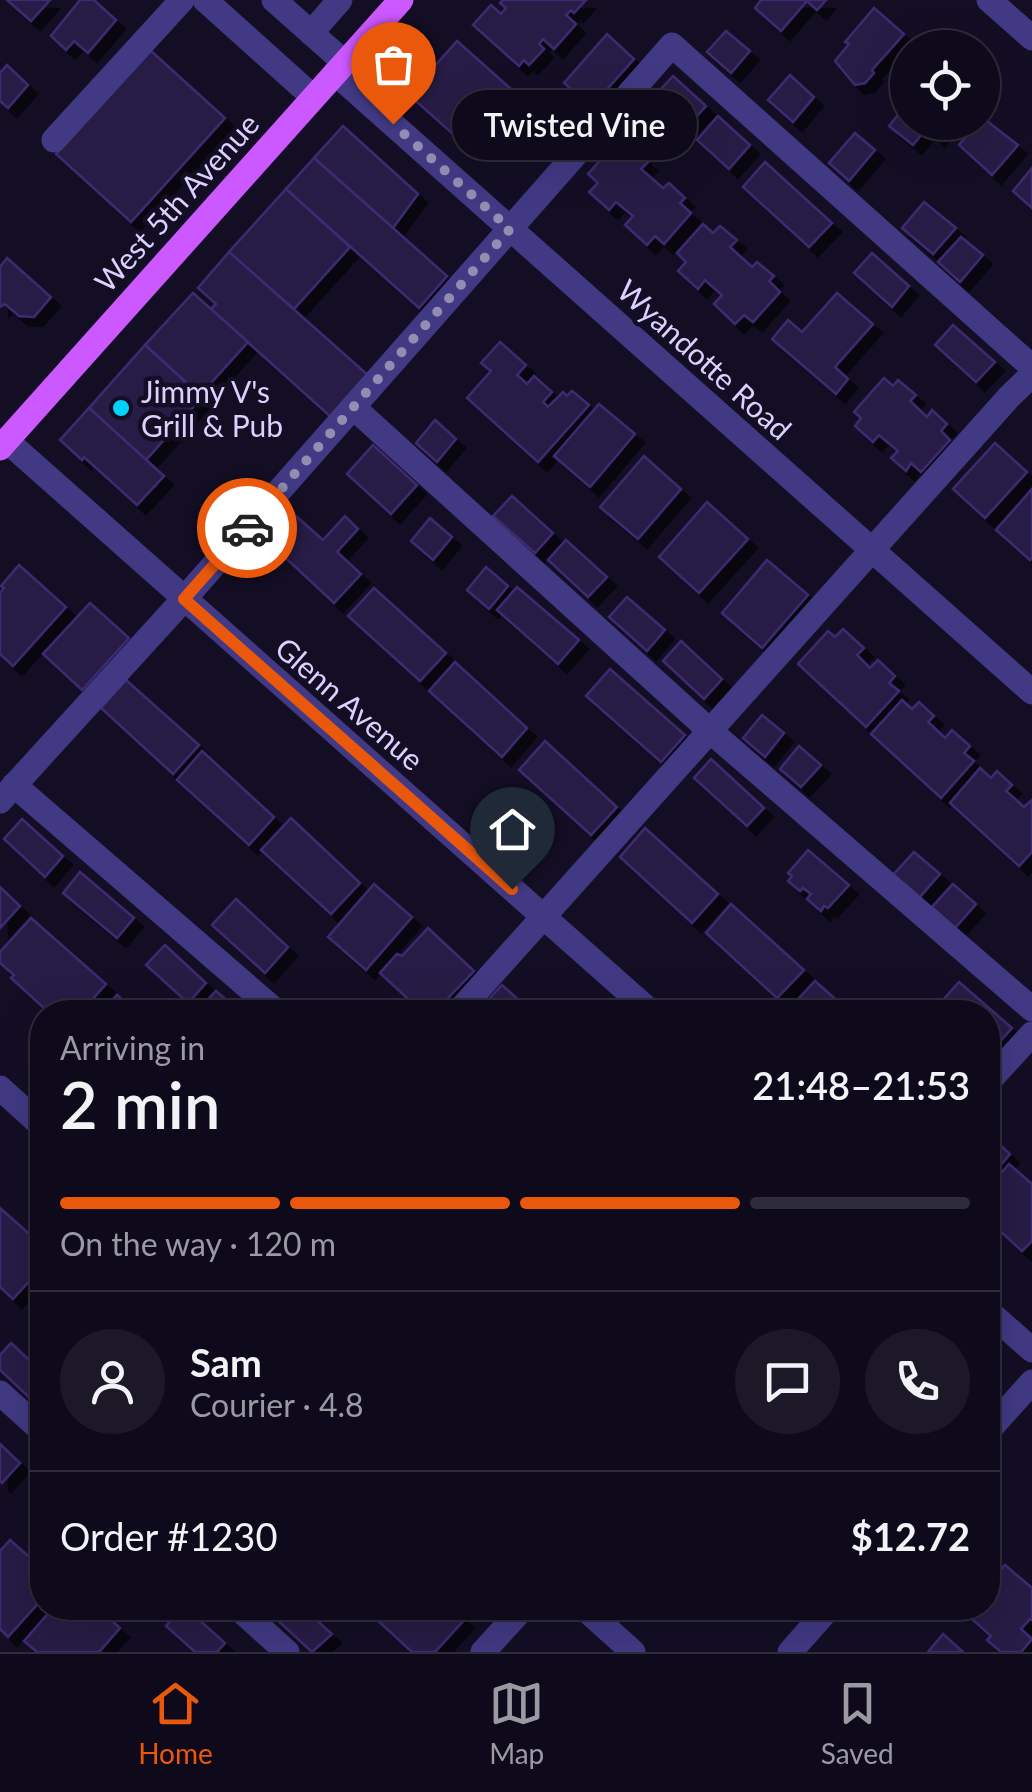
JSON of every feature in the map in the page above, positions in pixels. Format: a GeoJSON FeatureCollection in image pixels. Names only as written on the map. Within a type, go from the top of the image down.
{"type":"FeatureCollection","features":[{"type":"Feature","properties":{"kind":"main road","name":"West 5th Avenue"},"geometry":{"type":"LineString","coordinates":[[2,445],[401,0]]}},
{"type":"Feature","properties":{"kind":"street"},"geometry":{"type":"LineString","coordinates":[[54,140],[182,0]]}},
{"type":"Feature","properties":{"kind":"street"},"geometry":{"type":"LineString","coordinates":[[205,0],[314,97]]}},
{"type":"Feature","properties":{"kind":"street"},"geometry":{"type":"LineString","coordinates":[[311,33],[340,0]]}},
{"type":"Feature","properties":{"kind":"street"},"geometry":{"type":"LineString","coordinates":[[989,0],[1032,38]]}},
{"type":"Feature","properties":{"kind":"street"},"geometry":{"type":"LineString","coordinates":[[257,47],[282,6]]}},
{"type":"Feature","properties":{"kind":"street","name":"Wyandotte Road"},"geometry":{"type":"LineString","coordinates":[[282,6],[340,68],[510,229],[1032,692]]}},
{"type":"Feature","properties":{"kind":"street"},"geometry":{"type":"LineString","coordinates":[[263,1000],[7,793],[184,599],[672,45],[1032,367]]}},
{"type":"Feature","properties":{"kind":"street"},"geometry":{"type":"LineString","coordinates":[[468,1000],[1008,397],[1032,375]]}},
{"type":"Feature","properties":{"kind":"street"},"geometry":{"type":"LineString","coordinates":[[353,408],[709,730],[1032,1009]]}},
{"type":"Feature","properties":{"kind":"street","name":"Glenn Avenue"},"geometry":{"type":"LineString","coordinates":[[2,445],[184,599],[638,1000]]}},
{"type":"Feature","properties":{"kind":"street"},"geometry":{"type":"LineString","coordinates":[[1000,1069],[1032,1034]]}},
{"type":"Feature","properties":{"kind":"street"},"geometry":{"type":"LineString","coordinates":[[0,1088],[30,1115]]}},
{"type":"Feature","properties":{"kind":"street"},"geometry":{"type":"LineString","coordinates":[[1000,1322],[1032,1350]]}},
{"type":"Feature","properties":{"kind":"street"},"geometry":{"type":"LineString","coordinates":[[1000,1418],[1032,1382]]}},
{"type":"Feature","properties":{"kind":"street"},"geometry":{"type":"LineString","coordinates":[[0,1392],[30,1420]]}},
{"type":"Feature","properties":{"kind":"street"},"geometry":{"type":"LineString","coordinates":[[252,1620],[288,1652]]}},
{"type":"Feature","properties":{"kind":"street"},"geometry":{"type":"LineString","coordinates":[[483,1652],[512,1620]]}},
{"type":"Feature","properties":{"kind":"street"},"geometry":{"type":"LineString","coordinates":[[597,1620],[633,1652]]}},
{"type":"Feature","properties":{"kind":"street"},"geometry":{"type":"LineString","coordinates":[[790,1652],[818,1620]]}},
{"type":"Feature","properties":{"kind":"building"},"geometry":{"type":"Polygon","coordinates":[[[7,0],[50,0],[31,21],[7,0]]]}},
{"type":"Feature","properties":{"kind":"building"},"geometry":{"type":"Polygon","coordinates":[[[80,0],[94,0],[116,20],[88,53],[74,41],[66,50],[51,36],[80,0]]]}},
{"type":"Feature","properties":{"kind":"building"},"geometry":{"type":"Polygon","coordinates":[[[586,0],[574,13],[571,10],[566,15],[576,24],[554,49],[543,39],[539,44],[544,49],[529,65],[524,60],[519,66],[473,25],[491,5],[501,14],[506,8],[500,3],[586,0]]]}},
{"type":"Feature","properties":{"kind":"building"},"geometry":{"type":"Polygon","coordinates":[[[761,0],[826,0],[817,10],[807,1],[781,31],[755,8],[761,0]]]}},
{"type":"Feature","properties":{"kind":"building"},"geometry":{"type":"Polygon","coordinates":[[[874,8],[899,30],[890,30],[890,50],[865,83],[855,85],[835,61],[849,44],[845,42],[874,8]]]}},
{"type":"Feature","properties":{"kind":"building"},"geometry":{"type":"Polygon","coordinates":[[[726,31],[750,51],[731,73],[707,52],[726,31]]]}},
{"type":"Feature","properties":{"kind":"building"},"geometry":{"type":"Polygon","coordinates":[[[607,34],[634,59],[591,107],[564,83],[607,34]]]}},
{"type":"Feature","properties":{"kind":"building"},"geometry":{"type":"Polygon","coordinates":[[[457,41],[521,98],[472,151],[409,95],[457,41]]]}},
{"type":"Feature","properties":{"kind":"building"},"geometry":{"type":"Polygon","coordinates":[[[150,50],[225,118],[131,222],[56,154],[150,50]]]}},
{"type":"Feature","properties":{"kind":"building"},"geometry":{"type":"Polygon","coordinates":[[[7,65],[28,85],[8,108],[0,101],[0,73],[7,65]]]}},
{"type":"Feature","properties":{"kind":"building"},"geometry":{"type":"Polygon","coordinates":[[[790,75],[814,97],[793,122],[768,100],[790,75]]]}},
{"type":"Feature","properties":{"kind":"building"},"geometry":{"type":"Polygon","coordinates":[[[673,76],[706,106],[684,130],[651,100],[673,76]]]}},
{"type":"Feature","properties":{"kind":"building"},"geometry":{"type":"Polygon","coordinates":[[[718,116],[750,145],[729,169],[697,140],[718,116]]]}},
{"type":"Feature","properties":{"kind":"building"},"geometry":{"type":"Polygon","coordinates":[[[343,126],[418,194],[393,228],[314,158],[343,126]]]}},
{"type":"Feature","properties":{"kind":"building"},"geometry":{"type":"Polygon","coordinates":[[[1000,131],[1018,145],[992,175],[959,145],[963,140],[1000,140],[1000,131]]]}},
{"type":"Feature","properties":{"kind":"building"},"geometry":{"type":"Polygon","coordinates":[[[855,133],[875,150],[849,181],[829,163],[855,133]]]}},
{"type":"Feature","properties":{"kind":"building"},"geometry":{"type":"Polygon","coordinates":[[[614,145],[625,154],[632,147],[648,162],[641,169],[663,188],[669,183],[685,198],[680,203],[691,213],[664,244],[655,236],[647,245],[625,225],[633,216],[616,202],[609,210],[589,192],[598,183],[588,174],[614,145]]]}},
{"type":"Feature","properties":{"kind":"building"},"geometry":{"type":"Polygon","coordinates":[[[314,158],[447,276],[419,308],[286,189],[314,158]]]}},
{"type":"Feature","properties":{"kind":"building"},"geometry":{"type":"Polygon","coordinates":[[[765,162],[832,223],[809,247],[743,187],[765,162]]]}},
{"type":"Feature","properties":{"kind":"building"},"geometry":{"type":"Polygon","coordinates":[[[1032,168],[1032,208],[1013,191],[1032,168]]]}},
{"type":"Feature","properties":{"kind":"building"},"geometry":{"type":"Polygon","coordinates":[[[286,189],[350,247],[294,309],[229,252],[286,189]]]}},
{"type":"Feature","properties":{"kind":"building"},"geometry":{"type":"Polygon","coordinates":[[[924,202],[956,228],[933,254],[902,228],[924,202]]]}},
{"type":"Feature","properties":{"kind":"building"},"geometry":{"type":"Polygon","coordinates":[[[703,224],[713,233],[720,226],[737,240],[730,247],[752,267],[757,262],[774,276],[769,281],[780,292],[753,322],[744,315],[735,324],[714,304],[722,295],[705,280],[698,289],[678,271],[686,262],[677,253],[703,224]]]}},
{"type":"Feature","properties":{"kind":"building"},"geometry":{"type":"Polygon","coordinates":[[[961,237],[983,255],[960,282],[938,262],[961,237]]]}},
{"type":"Feature","properties":{"kind":"building"},"geometry":{"type":"Polygon","coordinates":[[[229,252],[369,376],[332,418],[211,309],[216,304],[198,288],[229,252]]]}},
{"type":"Feature","properties":{"kind":"building"},"geometry":{"type":"Polygon","coordinates":[[[872,253],[909,286],[892,307],[854,273],[872,253]]]}},
{"type":"Feature","properties":{"kind":"building"},"geometry":{"type":"Polygon","coordinates":[[[7,258],[51,297],[34,317],[19,316],[5,304],[0,307],[0,267],[7,258]]]}},
{"type":"Feature","properties":{"kind":"building"},"geometry":{"type":"Polygon","coordinates":[[[193,293],[248,342],[200,395],[145,345],[193,293]]]}},
{"type":"Feature","properties":{"kind":"building"},"geometry":{"type":"Polygon","coordinates":[[[837,293],[873,324],[835,367],[848,379],[836,394],[772,339],[788,320],[802,332],[837,293]]]}},
{"type":"Feature","properties":{"kind":"building"},"geometry":{"type":"Polygon","coordinates":[[[953,325],[995,362],[976,382],[935,345],[953,325]]]}},
{"type":"Feature","properties":{"kind":"building"},"geometry":{"type":"Polygon","coordinates":[[[500,342],[526,365],[517,375],[527,384],[534,376],[552,392],[543,402],[548,407],[563,392],[567,396],[572,391],[589,405],[538,462],[467,398],[491,371],[481,363],[500,342]]]}},
{"type":"Feature","properties":{"kind":"building"},"geometry":{"type":"Polygon","coordinates":[[[145,345],[202,397],[146,460],[89,408],[145,345]]]}},
{"type":"Feature","properties":{"kind":"building"},"geometry":{"type":"Polygon","coordinates":[[[884,378],[893,386],[898,380],[916,395],[910,401],[927,417],[932,410],[947,424],[941,431],[950,440],[921,472],[911,463],[906,471],[891,458],[898,451],[879,435],[873,442],[855,426],[861,418],[854,412],[884,378]]]}},
{"type":"Feature","properties":{"kind":"building"},"geometry":{"type":"Polygon","coordinates":[[[599,404],[635,434],[590,487],[554,456],[599,404]]]}},
{"type":"Feature","properties":{"kind":"building"},"geometry":{"type":"Polygon","coordinates":[[[89,408],[164,476],[137,505],[60,440],[89,408]]]}},
{"type":"Feature","properties":{"kind":"building"},"geometry":{"type":"Polygon","coordinates":[[[435,420],[456,439],[437,462],[416,443],[435,420]]]}},
{"type":"Feature","properties":{"kind":"building"},"geometry":{"type":"Polygon","coordinates":[[[995,443],[1027,472],[985,518],[953,489],[995,443]]]}},
{"type":"Feature","properties":{"kind":"building"},"geometry":{"type":"Polygon","coordinates":[[[373,445],[417,485],[391,514],[347,474],[373,445]]]}},
{"type":"Feature","properties":{"kind":"building"},"geometry":{"type":"Polygon","coordinates":[[[644,456],[681,489],[638,539],[600,507],[644,456]]]}},
{"type":"Feature","properties":{"kind":"building"},"geometry":{"type":"Polygon","coordinates":[[[1032,489],[1032,557],[1030,560],[996,530],[1032,489]]]}},
{"type":"Feature","properties":{"kind":"building"},"geometry":{"type":"Polygon","coordinates":[[[512,496],[553,533],[535,553],[493,516],[512,496]]]}},
{"type":"Feature","properties":{"kind":"building"},"geometry":{"type":"Polygon","coordinates":[[[707,502],[748,539],[699,593],[659,557],[707,502]]]}},
{"type":"Feature","properties":{"kind":"building"},"geometry":{"type":"Polygon","coordinates":[[[288,509],[323,540],[345,516],[358,529],[337,552],[361,574],[334,603],[263,537],[288,509]]]}},
{"type":"Feature","properties":{"kind":"building"},"geometry":{"type":"Polygon","coordinates":[[[430,518],[452,537],[433,560],[411,541],[430,518]]]}},
{"type":"Feature","properties":{"kind":"building"},"geometry":{"type":"Polygon","coordinates":[[[566,540],[607,577],[588,597],[548,560],[566,540]]]}},
{"type":"Feature","properties":{"kind":"building"},"geometry":{"type":"Polygon","coordinates":[[[767,560],[808,595],[762,648],[722,613],[767,560]]]}},
{"type":"Feature","properties":{"kind":"building"},"geometry":{"type":"Polygon","coordinates":[[[19,565],[66,607],[13,666],[0,654],[0,593],[4,588],[1,586],[19,565]]]}},
{"type":"Feature","properties":{"kind":"building"},"geometry":{"type":"Polygon","coordinates":[[[486,567],[508,586],[489,609],[467,590],[486,567]]]}},
{"type":"Feature","properties":{"kind":"building"},"geometry":{"type":"Polygon","coordinates":[[[517,587],[579,640],[558,664],[497,610],[517,587]]]}},
{"type":"Feature","properties":{"kind":"building"},"geometry":{"type":"Polygon","coordinates":[[[374,588],[446,653],[420,681],[348,616],[374,588]]]}},
{"type":"Feature","properties":{"kind":"building"},"geometry":{"type":"Polygon","coordinates":[[[627,597],[665,630],[647,651],[609,617],[627,597]]]}},
{"type":"Feature","properties":{"kind":"building"},"geometry":{"type":"Polygon","coordinates":[[[90,603],[129,638],[82,690],[43,654],[90,603]]]}},
{"type":"Feature","properties":{"kind":"building"},"geometry":{"type":"Polygon","coordinates":[[[843,629],[864,648],[857,655],[870,668],[878,660],[895,676],[889,683],[899,691],[866,727],[798,664],[828,631],[835,637],[843,629]]]}},
{"type":"Feature","properties":{"kind":"building"},"geometry":{"type":"Polygon","coordinates":[[[681,641],[722,679],[704,699],[663,661],[681,641]]]}},
{"type":"Feature","properties":{"kind":"building"},"geometry":{"type":"Polygon","coordinates":[[[455,662],[527,728],[502,757],[429,691],[455,662]]]}},
{"type":"Feature","properties":{"kind":"building"},"geometry":{"type":"Polygon","coordinates":[[[610,669],[685,735],[661,762],[586,696],[610,669]]]}},
{"type":"Feature","properties":{"kind":"building"},"geometry":{"type":"Polygon","coordinates":[[[126,680],[199,745],[173,774],[101,708],[126,680]]]}},
{"type":"Feature","properties":{"kind":"building"},"geometry":{"type":"Polygon","coordinates":[[[902,700],[912,709],[919,702],[934,716],[928,722],[945,738],[952,730],[970,746],[964,753],[974,761],[941,798],[871,734],[902,700]]]}},
{"type":"Feature","properties":{"kind":"building"},"geometry":{"type":"Polygon","coordinates":[[[762,715],[784,733],[765,757],[743,738],[762,715]]]}},
{"type":"Feature","properties":{"kind":"building"},"geometry":{"type":"Polygon","coordinates":[[[545,741],[617,807],[591,835],[519,770],[545,741]]]}},
{"type":"Feature","properties":{"kind":"building"},"geometry":{"type":"Polygon","coordinates":[[[799,746],[821,765],[801,787],[780,769],[799,746]]]}},
{"type":"Feature","properties":{"kind":"building"},"geometry":{"type":"Polygon","coordinates":[[[202,751],[274,817],[249,845],[177,780],[202,751]]]}},
{"type":"Feature","properties":{"kind":"building"},"geometry":{"type":"Polygon","coordinates":[[[711,759],[764,808],[747,826],[694,778],[711,759]]]}},
{"type":"Feature","properties":{"kind":"building"},"geometry":{"type":"Polygon","coordinates":[[[980,768],[991,778],[997,771],[1012,785],[1006,791],[1024,807],[1032,800],[1032,852],[1019,866],[950,803],[980,768]]]}},
{"type":"Feature","properties":{"kind":"building"},"geometry":{"type":"Polygon","coordinates":[[[291,818],[360,883],[331,914],[261,850],[291,818]]]}},
{"type":"Feature","properties":{"kind":"building"},"geometry":{"type":"Polygon","coordinates":[[[22,819],[63,856],[45,877],[4,839],[22,819]]]}},
{"type":"Feature","properties":{"kind":"building"},"geometry":{"type":"Polygon","coordinates":[[[645,828],[718,894],[692,923],[620,857],[645,828]]]}},
{"type":"Feature","properties":{"kind":"building"},"geometry":{"type":"Polygon","coordinates":[[[808,850],[849,885],[821,911],[807,899],[811,894],[788,881],[792,876],[788,873],[808,850]]]}},
{"type":"Feature","properties":{"kind":"building"},"geometry":{"type":"Polygon","coordinates":[[[914,852],[940,874],[919,898],[893,875],[914,852]]]}},
{"type":"Feature","properties":{"kind":"building"},"geometry":{"type":"Polygon","coordinates":[[[80,872],[134,918],[117,938],[63,893],[80,872]]]}},
{"type":"Feature","properties":{"kind":"building"},"geometry":{"type":"Polygon","coordinates":[[[374,884],[412,917],[366,970],[328,937],[374,884]]]}},
{"type":"Feature","properties":{"kind":"building"},"geometry":{"type":"Polygon","coordinates":[[[953,884],[976,904],[955,928],[932,907],[953,884]]]}},
{"type":"Feature","properties":{"kind":"building"},"geometry":{"type":"Polygon","coordinates":[[[0,887],[20,906],[0,928],[0,887]]]}},
{"type":"Feature","properties":{"kind":"building"},"geometry":{"type":"Polygon","coordinates":[[[236,899],[288,947],[265,973],[212,925],[236,899]]]}},
{"type":"Feature","properties":{"kind":"building"},"geometry":{"type":"Polygon","coordinates":[[[731,904],[804,970],[777,998],[706,933],[731,904]]]}},
{"type":"Feature","properties":{"kind":"building"},"geometry":{"type":"Polygon","coordinates":[[[31,918],[106,984],[92,1000],[35,1000],[0,963],[0,952],[31,918]]]}},
{"type":"Feature","properties":{"kind":"building"},"geometry":{"type":"Polygon","coordinates":[[[428,928],[474,971],[450,1000],[409,1000],[380,973],[397,954],[402,956],[428,928]]]}},
{"type":"Feature","properties":{"kind":"building"},"geometry":{"type":"Polygon","coordinates":[[[165,945],[206,983],[191,1000],[185,1000],[146,965],[165,945]]]}},
{"type":"Feature","properties":{"kind":"building"},"geometry":{"type":"Polygon","coordinates":[[[815,981],[836,1000],[797,1000],[815,981]]]}},
{"type":"Feature","properties":{"kind":"building"},"geometry":{"type":"Polygon","coordinates":[[[959,982],[980,1000],[943,1000],[959,982]]]}},
{"type":"Feature","properties":{"kind":"building"},"geometry":{"type":"Polygon","coordinates":[[[502,985],[519,1000],[488,1000],[502,985]]]}},
{"type":"Feature","properties":{"kind":"building"},"geometry":{"type":"Polygon","coordinates":[[[216,991],[226,1000],[207,1000],[216,991]]]}},
{"type":"Feature","properties":{"kind":"building"},"geometry":{"type":"Polygon","coordinates":[[[1000,1018],[1012,1028],[1000,1041],[1000,1018]]]}},
{"type":"Feature","properties":{"kind":"building"},"geometry":{"type":"Polygon","coordinates":[[[1000,1145],[1010,1154],[1000,1166],[1000,1145]]]}},
{"type":"Feature","properties":{"kind":"building"},"geometry":{"type":"Polygon","coordinates":[[[1009,1164],[1032,1184],[1032,1241],[1022,1251],[1000,1231],[1000,1174],[1009,1164]]]}},
{"type":"Feature","properties":{"kind":"building"},"geometry":{"type":"Polygon","coordinates":[[[0,1208],[30,1235],[30,1280],[13,1299],[0,1287],[0,1208]]]}},
{"type":"Feature","properties":{"kind":"building"},"geometry":{"type":"Polygon","coordinates":[[[11,1343],[30,1361],[30,1398],[0,1370],[0,1355],[11,1343]]]}},
{"type":"Feature","properties":{"kind":"building"},"geometry":{"type":"Polygon","coordinates":[[[0,1444],[20,1463],[2,1483],[0,1481],[0,1444]]]}},
{"type":"Feature","properties":{"kind":"building"},"geometry":{"type":"Polygon","coordinates":[[[10,1540],[30,1558],[30,1612],[8,1637],[0,1629],[0,1551],[10,1540]]]}},
{"type":"Feature","properties":{"kind":"building"},"geometry":{"type":"Polygon","coordinates":[[[1005,1565],[1032,1588],[1032,1620],[1021,1629],[1032,1639],[1021,1652],[1001,1652],[987,1640],[991,1636],[973,1620],[1000,1620],[1000,1571],[1005,1565]]]}},
{"type":"Feature","properties":{"kind":"building"},"geometry":{"type":"Polygon","coordinates":[[[42,1620],[111,1620],[120,1628],[99,1652],[37,1652],[24,1641],[42,1620]]]}},
{"type":"Feature","properties":{"kind":"building"},"geometry":{"type":"Polygon","coordinates":[[[171,1620],[199,1620],[225,1643],[217,1652],[195,1652],[166,1626],[171,1620]]]}},
{"type":"Feature","properties":{"kind":"building"},"geometry":{"type":"Polygon","coordinates":[[[277,1620],[316,1620],[332,1634],[312,1652],[277,1620]]]}},
{"type":"Feature","properties":{"kind":"building"},"geometry":{"type":"Polygon","coordinates":[[[377,1620],[464,1620],[435,1652],[412,1652],[377,1620]]]}},
{"type":"Feature","properties":{"kind":"building"},"geometry":{"type":"Polygon","coordinates":[[[943,1634],[963,1652],[928,1652],[943,1634]]]}},
{"type":"Feature","properties":{"kind":"way so far"},"geometry":{"type":"LineString","coordinates":[[247,528],[510,229],[393,124]]}},
{"type":"Feature","properties":{"kind":"place","name":"Twisted Vine"},"geometry":{"type":"Point","coordinates":[393,124]}},
{"type":"Feature","properties":{"kind":"place","name":"Jimmy V's Grill & Pub"},"geometry":{"type":"Point","coordinates":[121,408]}},
{"type":"Feature","properties":{"kind":"route"},"geometry":{"type":"LineString","coordinates":[[247,528],[184,599],[512,889]]}}]}
